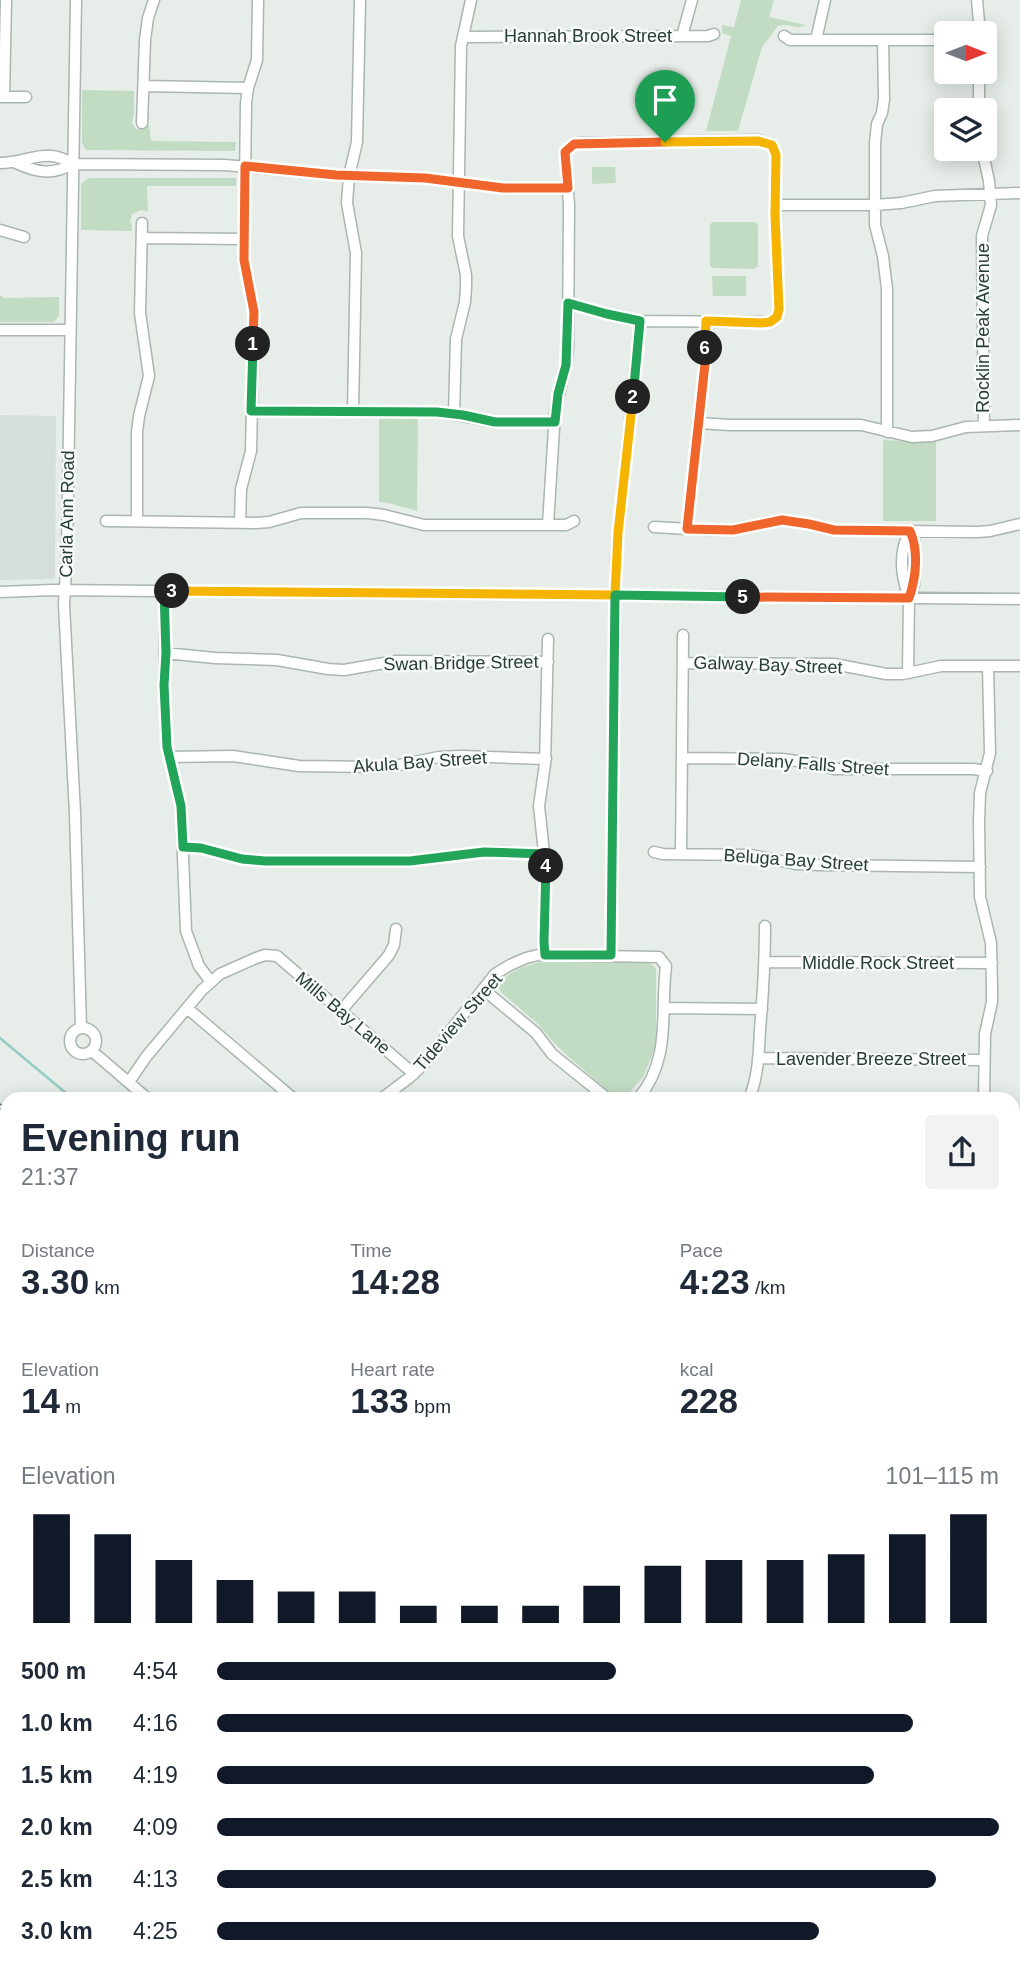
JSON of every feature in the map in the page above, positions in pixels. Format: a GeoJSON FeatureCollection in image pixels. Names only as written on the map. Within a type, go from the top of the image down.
{"type":"FeatureCollection","features":[{"type":"Feature","properties":{"kind":"street"},"geometry":{"type":"LineString","coordinates":[[6,0],[2,97],[26,97]]}},
{"type":"Feature","properties":{"kind":"street","name":"Carla Ann Road"},"geometry":{"type":"LineString","coordinates":[[76,0],[65,590],[81,1028]]}},
{"type":"Feature","properties":{"kind":"street"},"geometry":{"type":"LineString","coordinates":[[142,123],[145,40],[154,0]]}},
{"type":"Feature","properties":{"kind":"street"},"geometry":{"type":"LineString","coordinates":[[240,523],[241,489],[251,451],[254,312],[244,260],[245,166],[248,88],[257,60],[258,0]]}},
{"type":"Feature","properties":{"kind":"street"},"geometry":{"type":"LineString","coordinates":[[353,412],[356,253],[347,203],[349,176],[357,142],[360,0]]}},
{"type":"Feature","properties":{"kind":"street"},"geometry":{"type":"LineString","coordinates":[[454,415],[456,339],[467,287],[458,236],[461,54],[471,0]]}},
{"type":"Feature","properties":{"kind":"street"},"geometry":{"type":"LineString","coordinates":[[682,36],[692,0]]}},
{"type":"Feature","properties":{"kind":"street"},"geometry":{"type":"LineString","coordinates":[[816,40],[825,0]]}},
{"type":"Feature","properties":{"kind":"street"},"geometry":{"type":"LineString","coordinates":[[977,0],[979,21]]}},
{"type":"Feature","properties":{"kind":"street","name":"Hannah Brook Street"},"geometry":{"type":"LineString","coordinates":[[463,37],[714,34]]}},
{"type":"Feature","properties":{"kind":"street"},"geometry":{"type":"LineString","coordinates":[[784,36],[790,40],[934,40]]}},
{"type":"Feature","properties":{"kind":"street"},"geometry":{"type":"LineString","coordinates":[[883,40],[884,99],[875,143],[875,225],[883,256],[887,289],[887,432]]}},
{"type":"Feature","properties":{"kind":"street"},"geometry":{"type":"LineString","coordinates":[[144,86],[248,88]]}},
{"type":"Feature","properties":{"kind":"street"},"geometry":{"type":"LineString","coordinates":[[548,524],[558,394],[566,365],[568,188],[565,152],[579,143],[758,141],[772,145],[776,155],[777,317],[762,323],[640,321],[568,303]]}},
{"type":"Feature","properties":{"kind":"street"},"geometry":{"type":"LineString","coordinates":[[0,163],[16,163],[33,156],[61,156],[72,164]]}},
{"type":"Feature","properties":{"kind":"street","name":"Rocklin Peak Avenue"},"geometry":{"type":"LineString","coordinates":[[984,426],[982,236],[991,205],[985,161]]}},
{"type":"Feature","properties":{"kind":"street"},"geometry":{"type":"LineString","coordinates":[[16,163],[35,171],[61,171],[72,164],[245,166],[349,176],[425,178],[503,188],[568,188]]}},
{"type":"Feature","properties":{"kind":"street"},"geometry":{"type":"LineString","coordinates":[[775,205],[875,205],[935,196],[1020,193]]}},
{"type":"Feature","properties":{"kind":"street"},"geometry":{"type":"LineString","coordinates":[[136,522],[137,432],[149,376],[140,313],[142,223]]}},
{"type":"Feature","properties":{"kind":"street"},"geometry":{"type":"LineString","coordinates":[[0,230],[24,237]]}},
{"type":"Feature","properties":{"kind":"street"},"geometry":{"type":"LineString","coordinates":[[142,238],[244,239]]}},
{"type":"Feature","properties":{"kind":"street"},"geometry":{"type":"LineString","coordinates":[[611,955],[615,595],[618,533],[640,321]]}},
{"type":"Feature","properties":{"kind":"street"},"geometry":{"type":"LineString","coordinates":[[687,529],[705,364],[706,321]]}},
{"type":"Feature","properties":{"kind":"street"},"geometry":{"type":"LineString","coordinates":[[0,330],[70,330]]}},
{"type":"Feature","properties":{"kind":"street"},"geometry":{"type":"LineString","coordinates":[[251,411],[437,412],[495,422],[555,422]]}},
{"type":"Feature","properties":{"kind":"street"},"geometry":{"type":"LineString","coordinates":[[698,423],[861,425],[912,437],[932,436],[955,429],[1020,425]]}},
{"type":"Feature","properties":{"kind":"street"},"geometry":{"type":"LineString","coordinates":[[106,521],[269,522],[301,513],[368,513],[424,524],[566,524],[574,521]]}},
{"type":"Feature","properties":{"kind":"street"},"geometry":{"type":"LineString","coordinates":[[654,527],[733,530],[782,520],[834,530],[990,531],[1020,524]]}},
{"type":"Feature","properties":{"kind":"street"},"geometry":{"type":"LineString","coordinates":[[908,673],[909,598],[914,585],[915,562],[914,540],[910,531]]}},
{"type":"Feature","properties":{"kind":"street"},"geometry":{"type":"LineString","coordinates":[[0,592],[65,590],[1020,599]]}},
{"type":"Feature","properties":{"kind":"street"},"geometry":{"type":"LineString","coordinates":[[128,1082],[146,1057],[211,982],[199,966],[186,931],[181,806],[169,757],[164,685],[164,591]]}},
{"type":"Feature","properties":{"kind":"street"},"geometry":{"type":"LineString","coordinates":[[681,854],[683,635]]}},
{"type":"Feature","properties":{"kind":"street"},"geometry":{"type":"LineString","coordinates":[[545,955],[545,854],[539,806],[546,759],[548,639]]}},
{"type":"Feature","properties":{"kind":"street","name":"Swan Bridge Street"},"geometry":{"type":"LineString","coordinates":[[166,653],[276,660],[344,670],[396,661],[548,662]]}},
{"type":"Feature","properties":{"kind":"street","name":"Galway Bay Street"},"geometry":{"type":"LineString","coordinates":[[683,663],[834,664],[886,674],[908,673],[941,666],[1020,666]]}},
{"type":"Feature","properties":{"kind":"street"},"geometry":{"type":"LineString","coordinates":[[984,1092],[985,1034],[992,1002],[992,963],[989,930],[980,897],[979,803],[990,753],[988,666]]}},
{"type":"Feature","properties":{"kind":"street","name":"Akula Bay Street"},"geometry":{"type":"LineString","coordinates":[[169,757],[233,756],[299,765],[373,767],[394,766],[439,757],[546,759]]}},
{"type":"Feature","properties":{"kind":"street","name":"Delany Falls Street"},"geometry":{"type":"LineString","coordinates":[[682,758],[790,759],[834,769],[987,771]]}},
{"type":"Feature","properties":{"kind":"street"},"geometry":{"type":"LineString","coordinates":[[183,847],[265,861],[410,861],[484,852],[545,854]]}},
{"type":"Feature","properties":{"kind":"street","name":"Beluga Bay Street"},"geometry":{"type":"LineString","coordinates":[[654,852],[751,855],[796,864],[980,867]]}},
{"type":"Feature","properties":{"kind":"street"},"geometry":{"type":"LineString","coordinates":[[751,1092],[758,1058],[765,926]]}},
{"type":"Feature","properties":{"kind":"street"},"geometry":{"type":"LineString","coordinates":[[340,1012],[389,955],[394,945],[396,929]]}},
{"type":"Feature","properties":{"kind":"street","name":"Tideview Street"},"geometry":{"type":"LineString","coordinates":[[390,1092],[425,1063],[495,974],[526,958],[545,955],[659,957],[666,966],[664,1008]]}},
{"type":"Feature","properties":{"kind":"street","name":"Mills Bay Lane"},"geometry":{"type":"LineString","coordinates":[[211,982],[239,964],[256,958],[276,956],[414,1073]]}},
{"type":"Feature","properties":{"kind":"street","name":"Middle Rock Street"},"geometry":{"type":"LineString","coordinates":[[765,962],[992,963]]}},
{"type":"Feature","properties":{"kind":"street"},"geometry":{"type":"LineString","coordinates":[[483,989],[536,1033],[552,1054],[599,1092]]}},
{"type":"Feature","properties":{"kind":"street"},"geometry":{"type":"LineString","coordinates":[[187,1008],[287,1092]]}},
{"type":"Feature","properties":{"kind":"street"},"geometry":{"type":"LineString","coordinates":[[643,1092],[658,1064],[663,1044],[664,1008],[762,1009]]}},
{"type":"Feature","properties":{"kind":"street","name":"Carla Ann Road"},"geometry":{"type":"LineString","coordinates":[[81,1028],[89,1029],[95,1035],[96,1043],[92,1051],[84,1054],[76,1052],[70,1041],[73,1032],[81,1028]]}},
{"type":"Feature","properties":{"kind":"street"},"geometry":{"type":"LineString","coordinates":[[92,1051],[140,1092]]}},
{"type":"Feature","properties":{"kind":"street","name":"Lavender Breeze Street"},"geometry":{"type":"LineString","coordinates":[[758,1058],[984,1060]]}},
{"type":"Feature","properties":{"kind":"shaded area"},"geometry":{"type":"Polygon","coordinates":[[[0,415],[56,416],[55,579],[0,580],[0,415]]]}},
{"type":"Feature","properties":{"kind":"green space"},"geometry":{"type":"Polygon","coordinates":[[[741,0],[774,0],[769,17],[806,25],[778,26],[762,47],[738,131],[706,131],[731,36],[722,33],[722,25],[734,27],[741,0]]]}},
{"type":"Feature","properties":{"kind":"green space"},"geometry":{"type":"Polygon","coordinates":[[[82,90],[134,91],[132,123],[136,129],[144,129],[149,124],[151,141],[236,142],[235,151],[86,150],[82,143],[82,90]]]}},
{"type":"Feature","properties":{"kind":"green space"},"geometry":{"type":"Polygon","coordinates":[[[592,167],[615,167],[616,183],[592,184],[592,167]]]}},
{"type":"Feature","properties":{"kind":"green space"},"geometry":{"type":"Polygon","coordinates":[[[89,178],[236,178],[236,186],[147,186],[148,212],[141,210],[132,214],[132,231],[81,230],[81,184],[89,178]]]}},
{"type":"Feature","properties":{"kind":"green space"},"geometry":{"type":"Polygon","coordinates":[[[755,222],[758,225],[758,266],[754,269],[710,266],[710,224],[755,222]]]}},
{"type":"Feature","properties":{"kind":"green space"},"geometry":{"type":"Polygon","coordinates":[[[712,276],[746,276],[746,296],[713,296],[712,276]]]}},
{"type":"Feature","properties":{"kind":"green space"},"geometry":{"type":"Polygon","coordinates":[[[0,295],[4,298],[59,297],[59,316],[54,322],[0,322],[0,295]]]}},
{"type":"Feature","properties":{"kind":"green space"},"geometry":{"type":"Polygon","coordinates":[[[379,417],[418,418],[417,511],[379,502],[379,417]]]}},
{"type":"Feature","properties":{"kind":"green space"},"geometry":{"type":"Polygon","coordinates":[[[883,440],[936,440],[936,521],[883,521],[883,440]]]}},
{"type":"Feature","properties":{"kind":"green space"},"geometry":{"type":"Polygon","coordinates":[[[648,961],[656,968],[656,1043],[643,1077],[630,1092],[609,1092],[501,992],[499,988],[507,976],[541,962],[648,961]]]}},
{"type":"Feature","properties":{"kind":"waterway"},"geometry":{"type":"LineString","coordinates":[[0,1038],[65,1092]]}},
{"type":"Feature","properties":{"kind":"route"},"geometry":{"type":"LineString","coordinates":[[665,142],[574,144],[565,152],[568,188],[503,188],[425,178],[336,175],[245,166],[244,260],[254,312],[251,411],[437,412],[495,422],[555,422],[568,348],[568,303],[640,321],[635,379],[618,533],[615,595],[164,591],[167,747],[181,806],[183,847],[265,861],[410,861],[484,852],[545,854],[545,955],[611,955],[615,595],[909,598],[914,585],[915,562],[914,540],[910,531],[834,530],[782,520],[733,530],[687,529],[705,364],[706,321],[770,322],[777,317],[779,309],[775,215],[776,155],[772,145],[758,141],[665,142]]}}]}
